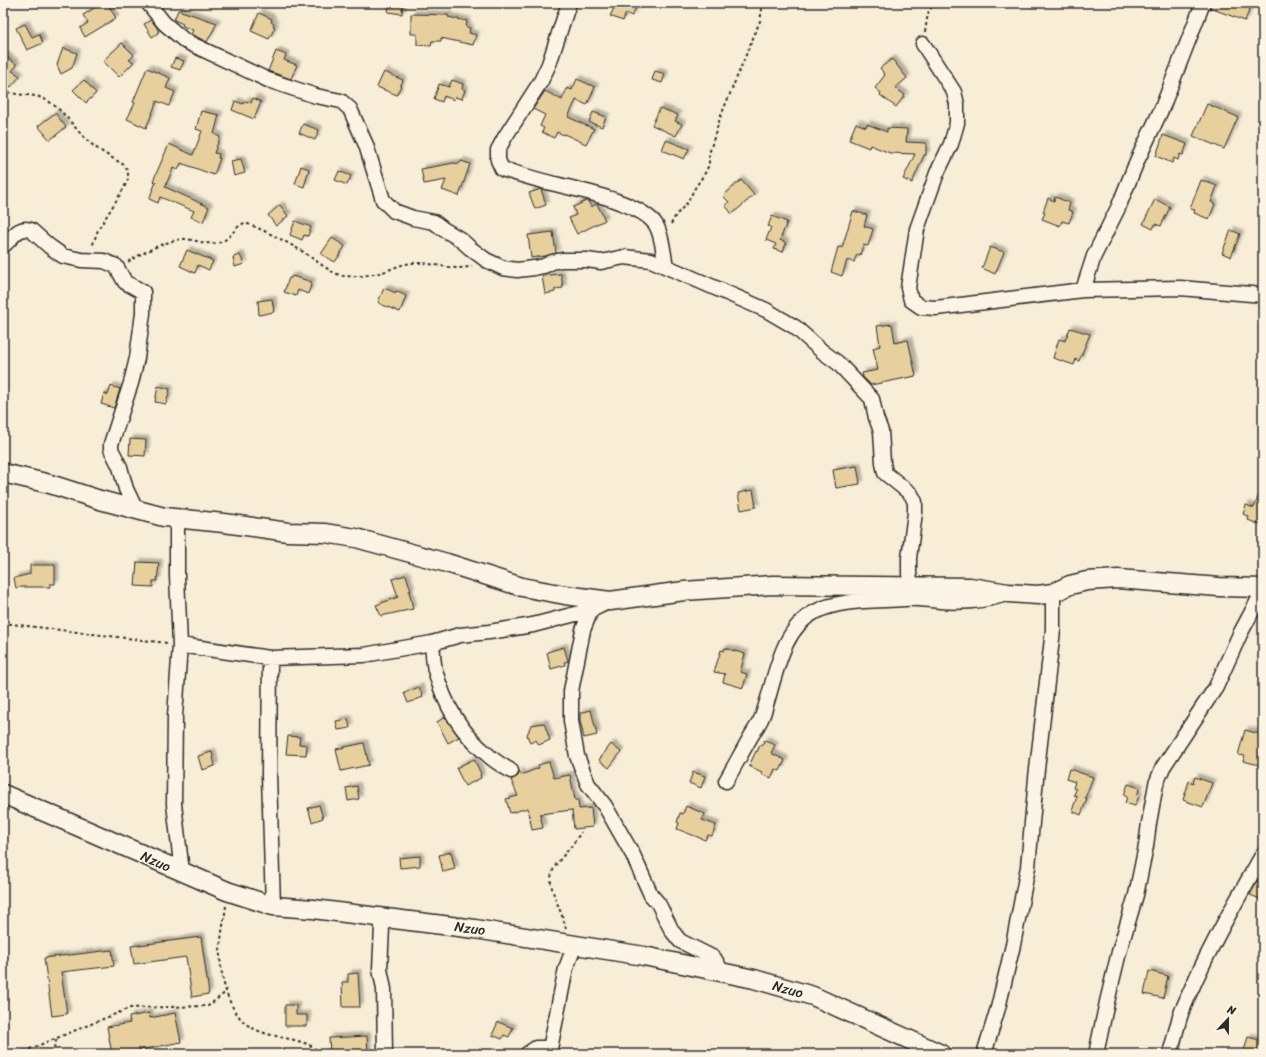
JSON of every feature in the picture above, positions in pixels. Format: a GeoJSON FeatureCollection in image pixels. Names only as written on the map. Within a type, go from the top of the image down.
{"type":"FeatureCollection","features":[{"type":"Feature","properties":{"kind":"street"},"geometry":{"type":"LineString","coordinates":[[148,3],[164,23],[185,41],[198,48],[268,80],[316,96],[341,101],[350,109],[359,127],[383,200],[394,211],[413,218],[434,222],[460,239],[486,260],[503,268],[517,270],[544,266],[552,262],[587,260],[601,262],[624,256],[651,260],[766,310],[795,327],[823,352],[838,362],[872,399],[876,418],[881,431],[885,473],[911,494],[915,502],[909,558],[911,586]]}},
{"type":"Feature","properties":{"kind":"street"},"geometry":{"type":"LineString","coordinates":[[569,3],[549,64],[541,81],[498,150],[498,160],[502,168],[554,184],[592,192],[638,210],[655,223],[661,236],[666,266]]}},
{"type":"Feature","properties":{"kind":"street"},"geometry":{"type":"LineString","coordinates":[[1083,290],[1094,256],[1118,208],[1137,161],[1162,108],[1203,3]]}},
{"type":"Feature","properties":{"kind":"street"},"geometry":{"type":"LineString","coordinates":[[922,44],[954,92],[957,104],[957,123],[951,144],[937,173],[917,229],[908,288],[911,300],[921,307],[936,308],[1083,290],[1180,288],[1263,295]]}},
{"type":"Feature","properties":{"kind":"street"},"geometry":{"type":"LineString","coordinates":[[3,246],[15,233],[23,229],[28,229],[63,256],[81,260],[109,262],[118,269],[120,276],[125,282],[141,290],[143,295],[143,313],[137,358],[131,383],[111,444],[111,450],[120,467],[126,489],[136,510]]}},
{"type":"Feature","properties":{"kind":"street"},"geometry":{"type":"LineString","coordinates":[[3,473],[50,484],[100,500],[164,517],[224,523],[288,532],[325,533],[356,538],[447,563],[522,587],[610,601],[684,591],[773,585],[970,587],[1008,593],[1038,595],[1053,593],[1070,585],[1087,581],[1118,579],[1263,588]]}},
{"type":"Feature","properties":{"kind":"street"},"geometry":{"type":"LineString","coordinates":[[177,518],[177,576],[180,645],[175,716],[174,804],[182,872]]}},
{"type":"Feature","properties":{"kind":"street"},"geometry":{"type":"LineString","coordinates":[[1096,1054],[1119,952],[1136,895],[1156,784],[1163,767],[1216,687],[1240,634],[1263,592]]}},
{"type":"Feature","properties":{"kind":"street"},"geometry":{"type":"LineString","coordinates":[[726,781],[761,718],[784,647],[797,625],[814,612],[835,604],[910,598],[942,601],[976,601],[1008,593]]}},
{"type":"Feature","properties":{"kind":"street"},"geometry":{"type":"LineString","coordinates":[[984,1054],[998,1008],[1013,945],[1028,867],[1036,778],[1053,630],[1053,593]]}},
{"type":"Feature","properties":{"kind":"street"},"geometry":{"type":"LineString","coordinates":[[180,645],[270,658],[364,655],[460,635],[533,625],[592,610],[610,601]]}},
{"type":"Feature","properties":{"kind":"street"},"geometry":{"type":"LineString","coordinates":[[592,610],[583,630],[571,691],[571,720],[577,756],[588,784],[605,806],[633,855],[651,895],[658,903],[672,931],[680,941],[714,958],[722,972]]}},
{"type":"Feature","properties":{"kind":"street"},"geometry":{"type":"LineString","coordinates":[[432,642],[435,668],[440,687],[454,717],[470,738],[489,756],[511,771]]}},
{"type":"Feature","properties":{"kind":"street"},"geometry":{"type":"LineString","coordinates":[[270,658],[269,775],[273,906]]}},
{"type":"Feature","properties":{"kind":"street","name":"Nzuo"},"geometry":{"type":"LineString","coordinates":[[3,794],[227,891],[273,906],[313,909],[475,929],[644,956],[754,979],[813,996],[941,1054]]}},
{"type":"Feature","properties":{"kind":"street"},"geometry":{"type":"LineString","coordinates":[[1171,1054],[1182,1013],[1198,975],[1220,931],[1263,854]]}},
{"type":"Feature","properties":{"kind":"street"},"geometry":{"type":"LineString","coordinates":[[385,1054],[384,989],[380,969],[382,928],[387,918]]}},
{"type":"Feature","properties":{"kind":"street"},"geometry":{"type":"LineString","coordinates":[[527,1054],[536,1048],[549,1051],[572,945]]}},
{"type":"Feature","properties":{"kind":"path"},"geometry":{"type":"LineString","coordinates":[[661,236],[670,226],[676,215],[687,203],[695,188],[706,173],[709,165],[709,154],[720,118],[760,21],[763,3]]}},
{"type":"Feature","properties":{"kind":"path"},"geometry":{"type":"LineString","coordinates":[[922,44],[928,13],[934,3]]}},
{"type":"Feature","properties":{"kind":"path"},"geometry":{"type":"LineString","coordinates":[[3,89],[16,95],[44,98],[57,107],[85,138],[124,165],[128,171],[128,179],[124,188],[98,230],[89,260]]}},
{"type":"Feature","properties":{"kind":"path"},"geometry":{"type":"LineString","coordinates":[[118,269],[133,258],[174,240],[185,239],[212,244],[219,243],[226,240],[240,225],[245,223],[300,250],[342,276],[359,276],[383,272],[397,265],[408,263],[427,264],[453,269],[467,268],[479,265],[486,260]]}},
{"type":"Feature","properties":{"kind":"path"},"geometry":{"type":"LineString","coordinates":[[3,623],[180,645]]}},
{"type":"Feature","properties":{"kind":"path"},"geometry":{"type":"LineString","coordinates":[[572,945],[551,881],[555,866],[568,851],[581,832]]}},
{"type":"Feature","properties":{"kind":"path"},"geometry":{"type":"LineString","coordinates":[[227,891],[220,954],[226,992],[235,1010],[245,1024],[264,1034],[303,1042],[313,1047],[321,1054]]}},
{"type":"Feature","properties":{"kind":"path"},"geometry":{"type":"LineString","coordinates":[[12,1054],[25,1051],[130,1008],[208,1006],[226,992]]}},
{"type":"Feature","properties":{"kind":"path"},"geometry":{"type":"LineString","coordinates":[[52,1054],[57,1038]]}},
{"type":"Feature","properties":{"kind":"building"},"geometry":{"type":"Polygon","coordinates":[[[102,3],[107,3],[116,18],[85,37],[80,28],[88,23],[83,15],[102,3]]]}},
{"type":"Feature","properties":{"kind":"building"},"geometry":{"type":"Polygon","coordinates":[[[389,3],[403,3],[402,14],[388,12],[389,3]]]}},
{"type":"Feature","properties":{"kind":"building"},"geometry":{"type":"Polygon","coordinates":[[[601,3],[638,3],[632,16],[626,13],[623,21],[610,16],[614,8],[601,3]]]}},
{"type":"Feature","properties":{"kind":"building"},"geometry":{"type":"Polygon","coordinates":[[[1211,3],[1252,3],[1245,21],[1210,8],[1211,3]]]}},
{"type":"Feature","properties":{"kind":"building"},"geometry":{"type":"Polygon","coordinates":[[[178,10],[217,23],[207,42],[191,34],[193,30],[182,26],[183,24],[174,20],[178,10]]]}},
{"type":"Feature","properties":{"kind":"building"},"geometry":{"type":"Polygon","coordinates":[[[259,13],[272,19],[271,22],[274,24],[273,26],[275,27],[269,39],[251,31],[259,13]]]}},
{"type":"Feature","properties":{"kind":"building"},"geometry":{"type":"Polygon","coordinates":[[[411,14],[448,15],[448,17],[467,21],[466,27],[470,28],[469,33],[476,35],[473,45],[441,38],[441,41],[432,41],[431,46],[417,45],[417,34],[411,34],[411,14]]]}},
{"type":"Feature","properties":{"kind":"building"},"geometry":{"type":"Polygon","coordinates":[[[151,20],[158,29],[158,33],[152,37],[144,24],[151,20]]]}},
{"type":"Feature","properties":{"kind":"building"},"geometry":{"type":"Polygon","coordinates":[[[25,24],[32,37],[39,34],[43,43],[27,50],[16,28],[25,24]]]}},
{"type":"Feature","properties":{"kind":"building"},"geometry":{"type":"Polygon","coordinates":[[[122,43],[134,55],[129,60],[134,62],[119,77],[103,61],[122,43]]]}},
{"type":"Feature","properties":{"kind":"building"},"geometry":{"type":"Polygon","coordinates":[[[63,48],[77,53],[72,68],[61,74],[57,65],[63,48]]]}},
{"type":"Feature","properties":{"kind":"building"},"geometry":{"type":"Polygon","coordinates":[[[276,51],[286,55],[284,60],[297,65],[291,79],[268,71],[276,51]]]}},
{"type":"Feature","properties":{"kind":"building"},"geometry":{"type":"Polygon","coordinates":[[[3,54],[17,65],[12,71],[20,76],[11,87],[4,82],[3,83],[3,54]]]}},
{"type":"Feature","properties":{"kind":"building"},"geometry":{"type":"Polygon","coordinates":[[[175,58],[184,61],[180,70],[171,67],[175,58]]]}},
{"type":"Feature","properties":{"kind":"building"},"geometry":{"type":"Polygon","coordinates":[[[892,59],[907,78],[895,88],[905,95],[896,107],[880,95],[881,93],[875,88],[885,75],[880,68],[892,59]]]}},
{"type":"Feature","properties":{"kind":"building"},"geometry":{"type":"Polygon","coordinates":[[[147,68],[170,78],[166,88],[175,92],[169,106],[157,101],[146,128],[127,119],[135,103],[133,102],[147,68]]]}},
{"type":"Feature","properties":{"kind":"building"},"geometry":{"type":"Polygon","coordinates":[[[655,71],[665,74],[662,83],[652,80],[655,71]]]}},
{"type":"Feature","properties":{"kind":"building"},"geometry":{"type":"Polygon","coordinates":[[[384,72],[403,80],[397,95],[377,87],[384,72]]]}},
{"type":"Feature","properties":{"kind":"building"},"geometry":{"type":"Polygon","coordinates":[[[577,79],[595,87],[587,105],[576,100],[568,117],[594,129],[586,144],[557,132],[554,138],[542,132],[544,128],[540,126],[545,115],[533,109],[545,91],[562,100],[567,88],[572,90],[577,79]]]}},
{"type":"Feature","properties":{"kind":"building"},"geometry":{"type":"Polygon","coordinates":[[[84,80],[96,93],[86,103],[73,90],[84,80]]]}},
{"type":"Feature","properties":{"kind":"building"},"geometry":{"type":"Polygon","coordinates":[[[452,80],[463,84],[462,89],[465,90],[462,99],[455,97],[454,100],[444,96],[442,102],[434,99],[439,84],[449,87],[452,80]]]}},
{"type":"Feature","properties":{"kind":"building"},"geometry":{"type":"Polygon","coordinates":[[[253,98],[261,102],[254,119],[232,110],[235,101],[243,104],[245,101],[251,103],[253,98]]]}},
{"type":"Feature","properties":{"kind":"building"},"geometry":{"type":"Polygon","coordinates":[[[1207,104],[1238,117],[1224,149],[1193,136],[1207,104]]]}},
{"type":"Feature","properties":{"kind":"building"},"geometry":{"type":"Polygon","coordinates":[[[660,108],[678,115],[675,121],[682,124],[676,136],[652,125],[660,108]]]}},
{"type":"Feature","properties":{"kind":"building"},"geometry":{"type":"Polygon","coordinates":[[[201,111],[219,115],[214,134],[220,137],[214,153],[219,154],[218,158],[220,158],[214,175],[181,163],[178,170],[173,168],[165,187],[209,207],[203,222],[191,217],[194,211],[160,197],[158,203],[149,199],[156,182],[153,181],[169,144],[193,155],[202,131],[196,129],[201,111]]]}},
{"type":"Feature","properties":{"kind":"building"},"geometry":{"type":"Polygon","coordinates":[[[593,112],[606,117],[602,127],[589,122],[593,112]]]}},
{"type":"Feature","properties":{"kind":"building"},"geometry":{"type":"Polygon","coordinates":[[[55,113],[66,127],[50,140],[38,126],[55,113]]]}},
{"type":"Feature","properties":{"kind":"building"},"geometry":{"type":"Polygon","coordinates":[[[856,123],[866,127],[867,124],[887,132],[887,128],[907,129],[906,142],[926,143],[926,155],[924,155],[912,183],[903,179],[915,154],[890,153],[870,145],[869,148],[849,140],[856,123]]]}},
{"type":"Feature","properties":{"kind":"building"},"geometry":{"type":"Polygon","coordinates":[[[303,124],[319,130],[315,140],[299,133],[303,124]]]}},
{"type":"Feature","properties":{"kind":"building"},"geometry":{"type":"Polygon","coordinates":[[[1163,135],[1187,144],[1183,155],[1180,154],[1178,160],[1174,158],[1172,163],[1156,156],[1163,135]]]}},
{"type":"Feature","properties":{"kind":"building"},"geometry":{"type":"Polygon","coordinates":[[[666,140],[689,149],[684,159],[662,150],[666,140]]]}},
{"type":"Feature","properties":{"kind":"building"},"geometry":{"type":"Polygon","coordinates":[[[241,159],[245,173],[234,176],[231,161],[241,159]]]}},
{"type":"Feature","properties":{"kind":"building"},"geometry":{"type":"Polygon","coordinates":[[[461,161],[470,164],[459,196],[442,190],[446,180],[424,184],[421,169],[454,163],[459,164],[461,161]]]}},
{"type":"Feature","properties":{"kind":"building"},"geometry":{"type":"Polygon","coordinates":[[[301,166],[309,169],[304,187],[295,184],[301,166]]]}},
{"type":"Feature","properties":{"kind":"building"},"geometry":{"type":"Polygon","coordinates":[[[339,171],[351,176],[347,185],[335,180],[339,171]]]}},
{"type":"Feature","properties":{"kind":"building"},"geometry":{"type":"Polygon","coordinates":[[[741,180],[754,195],[732,214],[725,205],[729,202],[723,196],[741,180]]]}},
{"type":"Feature","properties":{"kind":"building"},"geometry":{"type":"Polygon","coordinates":[[[1201,180],[1217,186],[1211,202],[1215,204],[1209,219],[1194,213],[1195,210],[1190,209],[1201,180]]]}},
{"type":"Feature","properties":{"kind":"building"},"geometry":{"type":"Polygon","coordinates":[[[541,189],[546,205],[535,209],[529,193],[541,189]]]}},
{"type":"Feature","properties":{"kind":"building"},"geometry":{"type":"Polygon","coordinates":[[[1055,197],[1070,203],[1068,210],[1073,212],[1069,223],[1062,221],[1060,226],[1042,219],[1045,213],[1043,212],[1048,198],[1054,201],[1055,197]]]}},
{"type":"Feature","properties":{"kind":"building"},"geometry":{"type":"Polygon","coordinates":[[[1155,199],[1170,207],[1161,226],[1155,224],[1153,229],[1143,224],[1155,199]]]}},
{"type":"Feature","properties":{"kind":"building"},"geometry":{"type":"Polygon","coordinates":[[[588,201],[591,207],[597,204],[605,220],[577,234],[569,218],[576,215],[573,207],[588,201]]]}},
{"type":"Feature","properties":{"kind":"building"},"geometry":{"type":"Polygon","coordinates":[[[280,205],[288,216],[276,226],[268,215],[280,205]]]}},
{"type":"Feature","properties":{"kind":"building"},"geometry":{"type":"Polygon","coordinates":[[[853,211],[867,215],[864,226],[873,229],[868,246],[863,245],[860,255],[857,254],[854,262],[847,260],[842,276],[831,272],[838,247],[842,248],[853,211]]]}},
{"type":"Feature","properties":{"kind":"building"},"geometry":{"type":"Polygon","coordinates":[[[772,216],[787,222],[780,240],[786,243],[783,252],[774,249],[776,244],[766,240],[771,227],[768,226],[772,216]]]}},
{"type":"Feature","properties":{"kind":"building"},"geometry":{"type":"Polygon","coordinates":[[[295,221],[311,227],[308,236],[304,235],[302,240],[290,235],[295,221]]]}},
{"type":"Feature","properties":{"kind":"building"},"geometry":{"type":"Polygon","coordinates":[[[1231,230],[1240,234],[1231,257],[1222,253],[1231,230]]]}},
{"type":"Feature","properties":{"kind":"building"},"geometry":{"type":"Polygon","coordinates":[[[553,232],[556,253],[531,258],[528,235],[553,232]]]}},
{"type":"Feature","properties":{"kind":"building"},"geometry":{"type":"Polygon","coordinates":[[[332,238],[345,246],[335,262],[321,254],[332,238]]]}},
{"type":"Feature","properties":{"kind":"building"},"geometry":{"type":"Polygon","coordinates":[[[990,247],[1004,252],[995,274],[982,268],[990,247]]]}},
{"type":"Feature","properties":{"kind":"building"},"geometry":{"type":"Polygon","coordinates":[[[187,250],[213,261],[209,270],[198,265],[195,273],[180,266],[187,250]]]}},
{"type":"Feature","properties":{"kind":"building"},"geometry":{"type":"Polygon","coordinates":[[[240,255],[244,264],[235,267],[233,257],[240,255]]]}},
{"type":"Feature","properties":{"kind":"building"},"geometry":{"type":"Polygon","coordinates":[[[561,274],[563,288],[555,289],[555,292],[545,294],[542,276],[561,274]]]}},
{"type":"Feature","properties":{"kind":"building"},"geometry":{"type":"Polygon","coordinates":[[[292,276],[312,282],[308,294],[298,290],[296,296],[284,292],[289,278],[292,276]]]}},
{"type":"Feature","properties":{"kind":"building"},"geometry":{"type":"Polygon","coordinates":[[[384,288],[396,293],[396,291],[406,296],[400,312],[378,302],[384,288]]]}},
{"type":"Feature","properties":{"kind":"building"},"geometry":{"type":"Polygon","coordinates":[[[272,299],[274,312],[259,315],[258,301],[272,299]]]}},
{"type":"Feature","properties":{"kind":"building"},"geometry":{"type":"Polygon","coordinates":[[[892,324],[895,343],[908,340],[916,376],[871,385],[863,377],[862,373],[878,370],[873,348],[880,346],[877,326],[892,324]]]}},
{"type":"Feature","properties":{"kind":"building"},"geometry":{"type":"Polygon","coordinates":[[[1070,328],[1090,334],[1079,361],[1076,359],[1074,365],[1053,358],[1059,339],[1065,341],[1070,328]]]}},
{"type":"Feature","properties":{"kind":"building"},"geometry":{"type":"Polygon","coordinates":[[[111,386],[120,389],[114,408],[101,404],[104,393],[108,395],[111,386]]]}},
{"type":"Feature","properties":{"kind":"building"},"geometry":{"type":"Polygon","coordinates":[[[158,386],[170,389],[166,404],[155,402],[158,386]]]}},
{"type":"Feature","properties":{"kind":"building"},"geometry":{"type":"Polygon","coordinates":[[[130,439],[146,440],[145,456],[129,455],[130,439]]]}},
{"type":"Feature","properties":{"kind":"building"},"geometry":{"type":"Polygon","coordinates":[[[857,466],[860,484],[836,488],[833,470],[857,466]]]}},
{"type":"Feature","properties":{"kind":"building"},"geometry":{"type":"Polygon","coordinates":[[[1262,486],[1263,526],[1248,520],[1249,517],[1243,514],[1246,505],[1254,508],[1262,486]]]}},
{"type":"Feature","properties":{"kind":"building"},"geometry":{"type":"Polygon","coordinates":[[[753,490],[756,507],[741,510],[738,493],[753,490]]]}},
{"type":"Feature","properties":{"kind":"building"},"geometry":{"type":"Polygon","coordinates":[[[137,562],[159,563],[157,581],[153,581],[153,587],[135,586],[137,562]]]}},
{"type":"Feature","properties":{"kind":"building"},"geometry":{"type":"Polygon","coordinates":[[[30,565],[55,565],[55,584],[50,584],[50,587],[16,588],[14,578],[30,574],[30,565]]]}},
{"type":"Feature","properties":{"kind":"building"},"geometry":{"type":"Polygon","coordinates":[[[406,575],[411,591],[409,591],[413,609],[381,616],[376,605],[398,597],[392,579],[406,575]]]}},
{"type":"Feature","properties":{"kind":"building"},"geometry":{"type":"Polygon","coordinates":[[[564,647],[568,661],[564,662],[565,665],[551,669],[547,652],[564,647]]]}},
{"type":"Feature","properties":{"kind":"building"},"geometry":{"type":"Polygon","coordinates":[[[725,648],[745,654],[740,672],[747,674],[743,688],[723,682],[725,674],[714,672],[721,650],[724,651],[725,648]]]}},
{"type":"Feature","properties":{"kind":"building"},"geometry":{"type":"Polygon","coordinates":[[[419,687],[423,697],[408,703],[404,693],[419,687]]]}},
{"type":"Feature","properties":{"kind":"building"},"geometry":{"type":"Polygon","coordinates":[[[591,710],[597,735],[584,738],[580,713],[591,710]]]}},
{"type":"Feature","properties":{"kind":"building"},"geometry":{"type":"Polygon","coordinates":[[[445,717],[459,737],[448,743],[437,722],[445,717]]]}},
{"type":"Feature","properties":{"kind":"building"},"geometry":{"type":"Polygon","coordinates":[[[348,719],[350,728],[338,730],[336,721],[348,719]]]}},
{"type":"Feature","properties":{"kind":"building"},"geometry":{"type":"Polygon","coordinates":[[[544,723],[550,740],[539,745],[536,740],[530,743],[527,735],[531,725],[544,723]]]}},
{"type":"Feature","properties":{"kind":"building"},"geometry":{"type":"Polygon","coordinates":[[[1245,730],[1263,735],[1263,766],[1243,761],[1245,756],[1238,755],[1245,730]]]}},
{"type":"Feature","properties":{"kind":"building"},"geometry":{"type":"Polygon","coordinates":[[[288,736],[300,737],[299,744],[307,745],[306,755],[286,754],[288,736]]]}},
{"type":"Feature","properties":{"kind":"building"},"geometry":{"type":"Polygon","coordinates":[[[765,740],[775,745],[771,753],[785,760],[780,771],[775,769],[771,778],[761,774],[762,772],[749,766],[756,751],[757,752],[760,745],[762,746],[765,740]]]}},
{"type":"Feature","properties":{"kind":"building"},"geometry":{"type":"Polygon","coordinates":[[[364,743],[369,765],[341,771],[336,749],[364,743]]]}},
{"type":"Feature","properties":{"kind":"building"},"geometry":{"type":"Polygon","coordinates":[[[611,744],[621,752],[609,768],[599,760],[611,744]]]}},
{"type":"Feature","properties":{"kind":"building"},"geometry":{"type":"Polygon","coordinates":[[[212,752],[215,766],[202,770],[198,756],[212,752]]]}},
{"type":"Feature","properties":{"kind":"building"},"geometry":{"type":"Polygon","coordinates":[[[474,759],[481,774],[481,778],[465,786],[456,768],[474,759]]]}},
{"type":"Feature","properties":{"kind":"building"},"geometry":{"type":"Polygon","coordinates":[[[549,762],[554,778],[570,775],[575,800],[578,800],[579,809],[591,808],[593,827],[574,829],[572,810],[540,814],[543,828],[532,830],[528,808],[510,813],[506,799],[518,796],[511,780],[518,776],[519,771],[521,775],[539,768],[538,765],[549,762]]]}},
{"type":"Feature","properties":{"kind":"building"},"geometry":{"type":"Polygon","coordinates":[[[1069,769],[1093,777],[1085,798],[1087,798],[1081,815],[1072,811],[1077,796],[1074,795],[1076,789],[1073,788],[1075,782],[1066,779],[1069,769]]]}},
{"type":"Feature","properties":{"kind":"building"},"geometry":{"type":"Polygon","coordinates":[[[693,772],[705,776],[701,788],[689,783],[693,772]]]}},
{"type":"Feature","properties":{"kind":"building"},"geometry":{"type":"Polygon","coordinates":[[[1195,777],[1212,783],[1203,807],[1183,800],[1189,781],[1193,783],[1195,777]]]}},
{"type":"Feature","properties":{"kind":"building"},"geometry":{"type":"Polygon","coordinates":[[[1128,784],[1140,788],[1135,806],[1125,803],[1127,797],[1124,795],[1128,784]]]}},
{"type":"Feature","properties":{"kind":"building"},"geometry":{"type":"Polygon","coordinates":[[[357,786],[359,799],[348,801],[346,788],[357,786]]]}},
{"type":"Feature","properties":{"kind":"building"},"geometry":{"type":"Polygon","coordinates":[[[319,805],[323,818],[312,822],[308,808],[319,805]]]}},
{"type":"Feature","properties":{"kind":"building"},"geometry":{"type":"Polygon","coordinates":[[[686,806],[705,814],[702,820],[716,825],[712,836],[708,835],[705,840],[677,829],[679,823],[677,822],[680,813],[683,814],[686,806]]]}},
{"type":"Feature","properties":{"kind":"building"},"geometry":{"type":"Polygon","coordinates":[[[451,852],[455,869],[443,872],[439,855],[451,852]]]}},
{"type":"Feature","properties":{"kind":"building"},"geometry":{"type":"Polygon","coordinates":[[[420,856],[420,866],[400,868],[399,858],[420,856]]]}},
{"type":"Feature","properties":{"kind":"building"},"geometry":{"type":"Polygon","coordinates":[[[1263,871],[1263,900],[1250,895],[1263,871]]]}},
{"type":"Feature","properties":{"kind":"building"},"geometry":{"type":"Polygon","coordinates":[[[201,937],[209,994],[192,997],[186,957],[134,964],[131,946],[201,937]]]}},
{"type":"Feature","properties":{"kind":"building"},"geometry":{"type":"Polygon","coordinates":[[[112,950],[114,966],[61,972],[67,1014],[52,1016],[44,958],[112,950]]]}},
{"type":"Feature","properties":{"kind":"building"},"geometry":{"type":"Polygon","coordinates":[[[1149,971],[1168,976],[1163,998],[1144,994],[1149,971]]]}},
{"type":"Feature","properties":{"kind":"building"},"geometry":{"type":"Polygon","coordinates":[[[358,973],[360,1007],[343,1007],[342,982],[348,982],[348,974],[358,973]]]}},
{"type":"Feature","properties":{"kind":"building"},"geometry":{"type":"Polygon","coordinates":[[[285,1005],[296,1005],[296,1015],[307,1015],[307,1026],[285,1026],[285,1005]]]}},
{"type":"Feature","properties":{"kind":"building"},"geometry":{"type":"Polygon","coordinates":[[[149,1013],[150,1018],[175,1013],[181,1042],[120,1054],[112,1054],[107,1027],[130,1023],[129,1017],[149,1013]]]}},
{"type":"Feature","properties":{"kind":"building"},"geometry":{"type":"Polygon","coordinates":[[[498,1022],[513,1028],[509,1037],[504,1035],[502,1039],[492,1035],[498,1022]]]}},
{"type":"Feature","properties":{"kind":"building"},"geometry":{"type":"Polygon","coordinates":[[[367,1036],[368,1054],[330,1054],[329,1038],[367,1036]]]}},
{"type":"Feature","properties":{"kind":"building"},"geometry":{"type":"Polygon","coordinates":[[[1248,1037],[1263,1041],[1259,1054],[1243,1054],[1248,1037]]]}}]}
